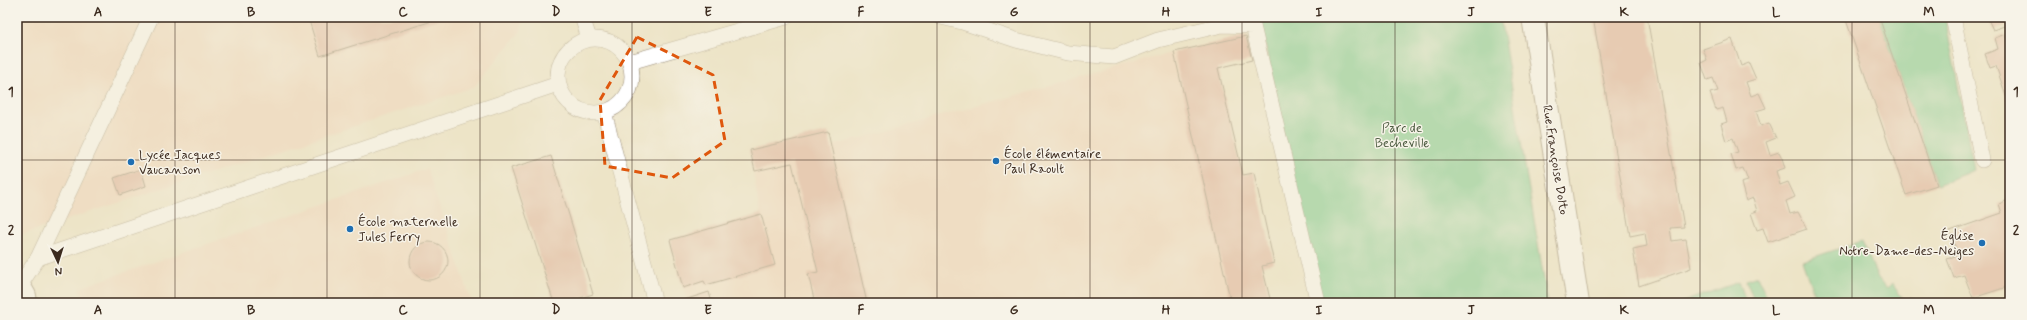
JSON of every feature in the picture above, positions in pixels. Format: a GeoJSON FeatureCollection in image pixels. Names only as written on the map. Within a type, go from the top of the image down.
{"type":"FeatureCollection","features":[{"type":"Feature","properties":{"kind":"street","name":"Rue Françoise Dolto"},"geometry":{"type":"LineString","coordinates":[[1532,17],[1578,303]]}},
{"type":"Feature","properties":{"kind":"lane"},"geometry":{"type":"LineString","coordinates":[[21,290],[38,258],[151,17]]}},
{"type":"Feature","properties":{"kind":"lane"},"geometry":{"type":"LineString","coordinates":[[582,17],[589,38]]}},
{"type":"Feature","properties":{"kind":"lane"},"geometry":{"type":"LineString","coordinates":[[630,62],[786,17]]}},
{"type":"Feature","properties":{"kind":"lane"},"geometry":{"type":"LineString","coordinates":[[941,17],[962,22],[1016,40],[1068,53],[1114,57],[1158,40],[1222,25],[1253,26],[1318,303]]}},
{"type":"Feature","properties":{"kind":"lane"},"geometry":{"type":"LineString","coordinates":[[1953,17],[1982,160]]}},
{"type":"Feature","properties":{"kind":"lane"},"geometry":{"type":"LineString","coordinates":[[589,38],[601,38],[613,43],[623,51],[630,62],[632,74],[631,87],[625,98],[616,107],[604,112],[592,113],[580,110],[570,104],[562,95],[558,84],[557,72],[560,60],[567,50],[576,43],[589,38]]}},
{"type":"Feature","properties":{"kind":"lane"},"geometry":{"type":"LineString","coordinates":[[38,258],[558,84]]}},
{"type":"Feature","properties":{"kind":"lane"},"geometry":{"type":"LineString","coordinates":[[604,112],[655,303]]}},
{"type":"Feature","properties":{"kind":"highlighted area"},"geometry":{"type":"Polygon","coordinates":[[[637,37],[713,75],[725,141],[672,178],[605,166],[600,100],[637,37]]]}},
{"type":"Feature","properties":{"kind":"shaded area","name":"Lycée Jacques Vaucanson"},"geometry":{"type":"Polygon","coordinates":[[[17,17],[524,17],[521,31],[474,87],[17,236],[17,17]]]}},
{"type":"Feature","properties":{"kind":"shaded area","name":"École élémentaire Paul Raoult"},"geometry":{"type":"Polygon","coordinates":[[[1246,36],[1252,60],[1218,69],[1243,174],[1254,173],[1274,263],[1262,266],[1271,303],[676,303],[686,299],[670,240],[760,214],[750,150],[828,132],[832,146],[1174,52],[1246,36]]]}},
{"type":"Feature","properties":{"kind":"shaded area","name":"École maternelle Jules Ferry"},"geometry":{"type":"Polygon","coordinates":[[[427,169],[472,303],[83,303],[79,288],[427,169]]]}},
{"type":"Feature","properties":{"kind":"green space","name":"Parc de Becheville"},"geometry":{"type":"Polygon","coordinates":[[[1260,17],[1500,17],[1548,303],[1315,303],[1260,17]]]}},
{"type":"Feature","properties":{"kind":"green space"},"geometry":{"type":"Polygon","coordinates":[[[1879,17],[1945,17],[1974,170],[1937,185],[1879,17]]]}},
{"type":"Feature","properties":{"kind":"green space"},"geometry":{"type":"Polygon","coordinates":[[[1862,241],[1878,278],[1887,289],[1892,284],[1905,301],[1910,298],[1918,303],[1817,303],[1802,261],[1862,241]]]}},
{"type":"Feature","properties":{"kind":"green space"},"geometry":{"type":"Polygon","coordinates":[[[1757,276],[1770,303],[1755,303],[1746,280],[1757,276]]]}},
{"type":"Feature","properties":{"kind":"green space"},"geometry":{"type":"Polygon","coordinates":[[[1739,282],[1747,303],[1680,303],[1739,282]]]}},
{"type":"Feature","properties":{"kind":"building"},"geometry":{"type":"Polygon","coordinates":[[[308,17],[445,17],[320,56],[308,17]]]}},
{"type":"Feature","properties":{"kind":"building"},"geometry":{"type":"Polygon","coordinates":[[[1593,17],[1647,17],[1684,227],[1670,228],[1672,241],[1686,239],[1691,268],[1639,286],[1633,249],[1647,246],[1645,233],[1630,236],[1593,17]]]}},
{"type":"Feature","properties":{"kind":"building"},"geometry":{"type":"Polygon","coordinates":[[[1845,17],[1879,17],[1937,185],[1906,195],[1845,17]]]}},
{"type":"Feature","properties":{"kind":"building"},"geometry":{"type":"Polygon","coordinates":[[[1987,17],[2010,17],[2010,24],[1993,30],[1987,17]]]}},
{"type":"Feature","properties":{"kind":"building"},"geometry":{"type":"Polygon","coordinates":[[[2005,34],[2010,50],[2010,108],[1996,66],[1990,68],[1985,54],[1998,49],[1995,38],[2005,34]]]}},
{"type":"Feature","properties":{"kind":"building"},"geometry":{"type":"Polygon","coordinates":[[[1246,36],[1252,60],[1218,68],[1243,175],[1254,173],[1274,263],[1262,266],[1271,303],[1231,303],[1174,52],[1246,36]]]}},
{"type":"Feature","properties":{"kind":"building"},"geometry":{"type":"Polygon","coordinates":[[[1732,39],[1741,66],[1749,63],[1756,79],[1746,82],[1751,96],[1759,93],[1766,108],[1756,111],[1761,126],[1769,123],[1776,138],[1766,142],[1770,155],[1779,152],[1782,158],[1785,168],[1776,171],[1780,185],[1788,182],[1795,197],[1786,201],[1790,214],[1798,212],[1807,229],[1768,242],[1763,228],[1757,230],[1751,213],[1757,211],[1753,198],[1746,201],[1741,183],[1748,181],[1743,168],[1736,170],[1731,154],[1738,152],[1733,138],[1726,141],[1721,124],[1727,122],[1723,108],[1716,110],[1710,93],[1718,91],[1713,78],[1707,80],[1701,63],[1707,60],[1703,49],[1732,39]]]}},
{"type":"Feature","properties":{"kind":"building"},"geometry":{"type":"Polygon","coordinates":[[[828,132],[867,303],[815,303],[808,274],[818,272],[792,163],[755,171],[750,150],[828,132]]]}},
{"type":"Feature","properties":{"kind":"building"},"geometry":{"type":"Polygon","coordinates":[[[551,156],[593,294],[565,303],[554,303],[511,168],[551,156]]]}},
{"type":"Feature","properties":{"kind":"building"},"geometry":{"type":"Polygon","coordinates":[[[141,169],[146,186],[120,195],[114,178],[141,169]]]}},
{"type":"Feature","properties":{"kind":"building","name":"Église Notre-Dame-des-Neiges"},"geometry":{"type":"Polygon","coordinates":[[[2010,199],[2010,286],[1973,298],[1964,275],[1954,278],[1947,259],[1958,255],[1950,231],[2002,213],[1999,204],[2010,199]]]}},
{"type":"Feature","properties":{"kind":"building"},"geometry":{"type":"Polygon","coordinates":[[[761,214],[775,265],[706,285],[704,281],[683,288],[670,240],[761,214]]]}},
{"type":"Feature","properties":{"kind":"building"},"geometry":{"type":"Polygon","coordinates":[[[429,242],[442,248],[448,261],[442,274],[429,280],[416,274],[410,261],[416,248],[429,242]]]}},
{"type":"Feature","properties":{"kind":"building"},"geometry":{"type":"Polygon","coordinates":[[[709,292],[712,303],[675,303],[709,292]]]}},
{"type":"Feature","properties":{"kind":"place","name":"École élémentaire Paul Raoult"},"geometry":{"type":"Point","coordinates":[996,161]}},
{"type":"Feature","properties":{"kind":"place","name":"Lycée Jacques Vaucanson"},"geometry":{"type":"Point","coordinates":[131,162]}},
{"type":"Feature","properties":{"kind":"place","name":"École maternelle Jules Ferry"},"geometry":{"type":"Point","coordinates":[350,229]}},
{"type":"Feature","properties":{"kind":"place","name":"Église Notre-Dame-des-Neiges"},"geometry":{"type":"Point","coordinates":[1982,243]}}]}
